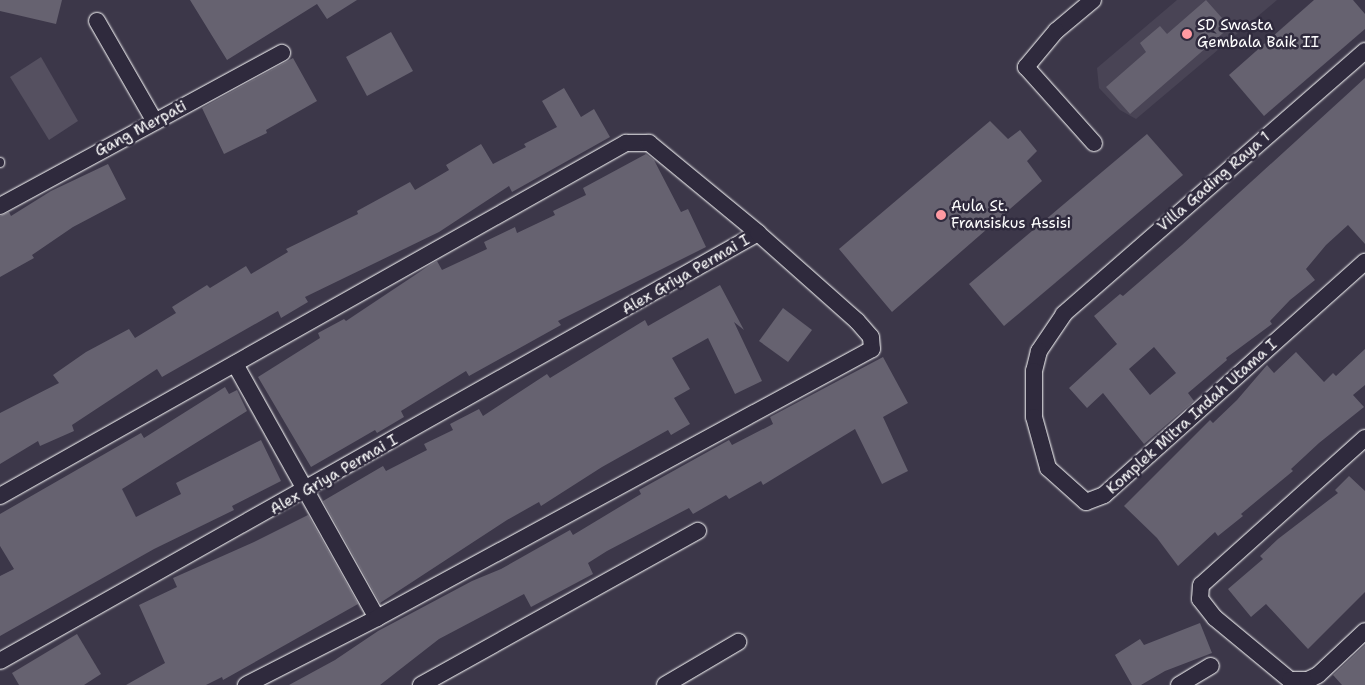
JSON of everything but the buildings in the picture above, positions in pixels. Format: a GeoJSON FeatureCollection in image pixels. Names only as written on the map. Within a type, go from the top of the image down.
{"type":"FeatureCollection","features":[{"type":"Feature","properties":{"kind":"street"},"geometry":{"type":"LineString","coordinates":[[1093,0],[1056,31],[1026,67],[1094,143]]}},
{"type":"Feature","properties":{"kind":"street"},"geometry":{"type":"LineString","coordinates":[[97,21],[155,122]]}},
{"type":"Feature","properties":{"kind":"street","name":"Villa Gading Raya 1"},"geometry":{"type":"LineString","coordinates":[[1064,314],[1365,51]]}},
{"type":"Feature","properties":{"kind":"street","name":"Gang Merpati"},"geometry":{"type":"LineString","coordinates":[[0,206],[282,53]]}},
{"type":"Feature","properties":{"kind":"street","name":"Alex Griya Permai I"},"geometry":{"type":"LineString","coordinates":[[0,496],[626,143],[650,143],[758,233],[305,492],[0,661]]}},
{"type":"Feature","properties":{"kind":"street"},"geometry":{"type":"LineString","coordinates":[[246,685],[377,618],[872,349],[871,338],[857,321],[758,233]]}},
{"type":"Feature","properties":{"kind":"street","name":"Komplek Mitra Indah Utama I"},"geometry":{"type":"LineString","coordinates":[[1064,314],[1039,351],[1034,371],[1034,417],[1048,468],[1086,502],[1104,495],[1365,262]]}},
{"type":"Feature","properties":{"kind":"street"},"geometry":{"type":"LineString","coordinates":[[235,364],[377,618]]}},
{"type":"Feature","properties":{"kind":"street"},"geometry":{"type":"LineString","coordinates":[[1365,438],[1201,585],[1200,598],[1216,618],[1290,680],[1308,680],[1318,675],[1365,631]]}},
{"type":"Feature","properties":{"kind":"street"},"geometry":{"type":"LineString","coordinates":[[421,685],[698,531]]}},
{"type":"Feature","properties":{"kind":"street"},"geometry":{"type":"LineString","coordinates":[[665,685],[738,642]]}},
{"type":"Feature","properties":{"kind":"street"},"geometry":{"type":"LineString","coordinates":[[1179,685],[1212,666]]}},
{"type":"Feature","properties":{"kind":"shaded area","name":"SD Swasta Gembala Baik II"},"geometry":{"type":"Polygon","coordinates":[[[1177,0],[1277,0],[1136,119],[1120,110],[1099,88],[1097,68],[1177,0]]]}},
{"type":"Feature","properties":{"kind":"shaded area"},"geometry":{"type":"Polygon","coordinates":[[[41,57],[78,121],[49,140],[10,77],[41,57]]]}},
{"type":"Feature","properties":{"kind":"place","name":"SD Swasta Gembala Baik II"},"geometry":{"type":"Point","coordinates":[1187,34]}},
{"type":"Feature","properties":{"kind":"place","name":"Aula St. Fransiskus Assisi"},"geometry":{"type":"Point","coordinates":[941,215]}}]}
